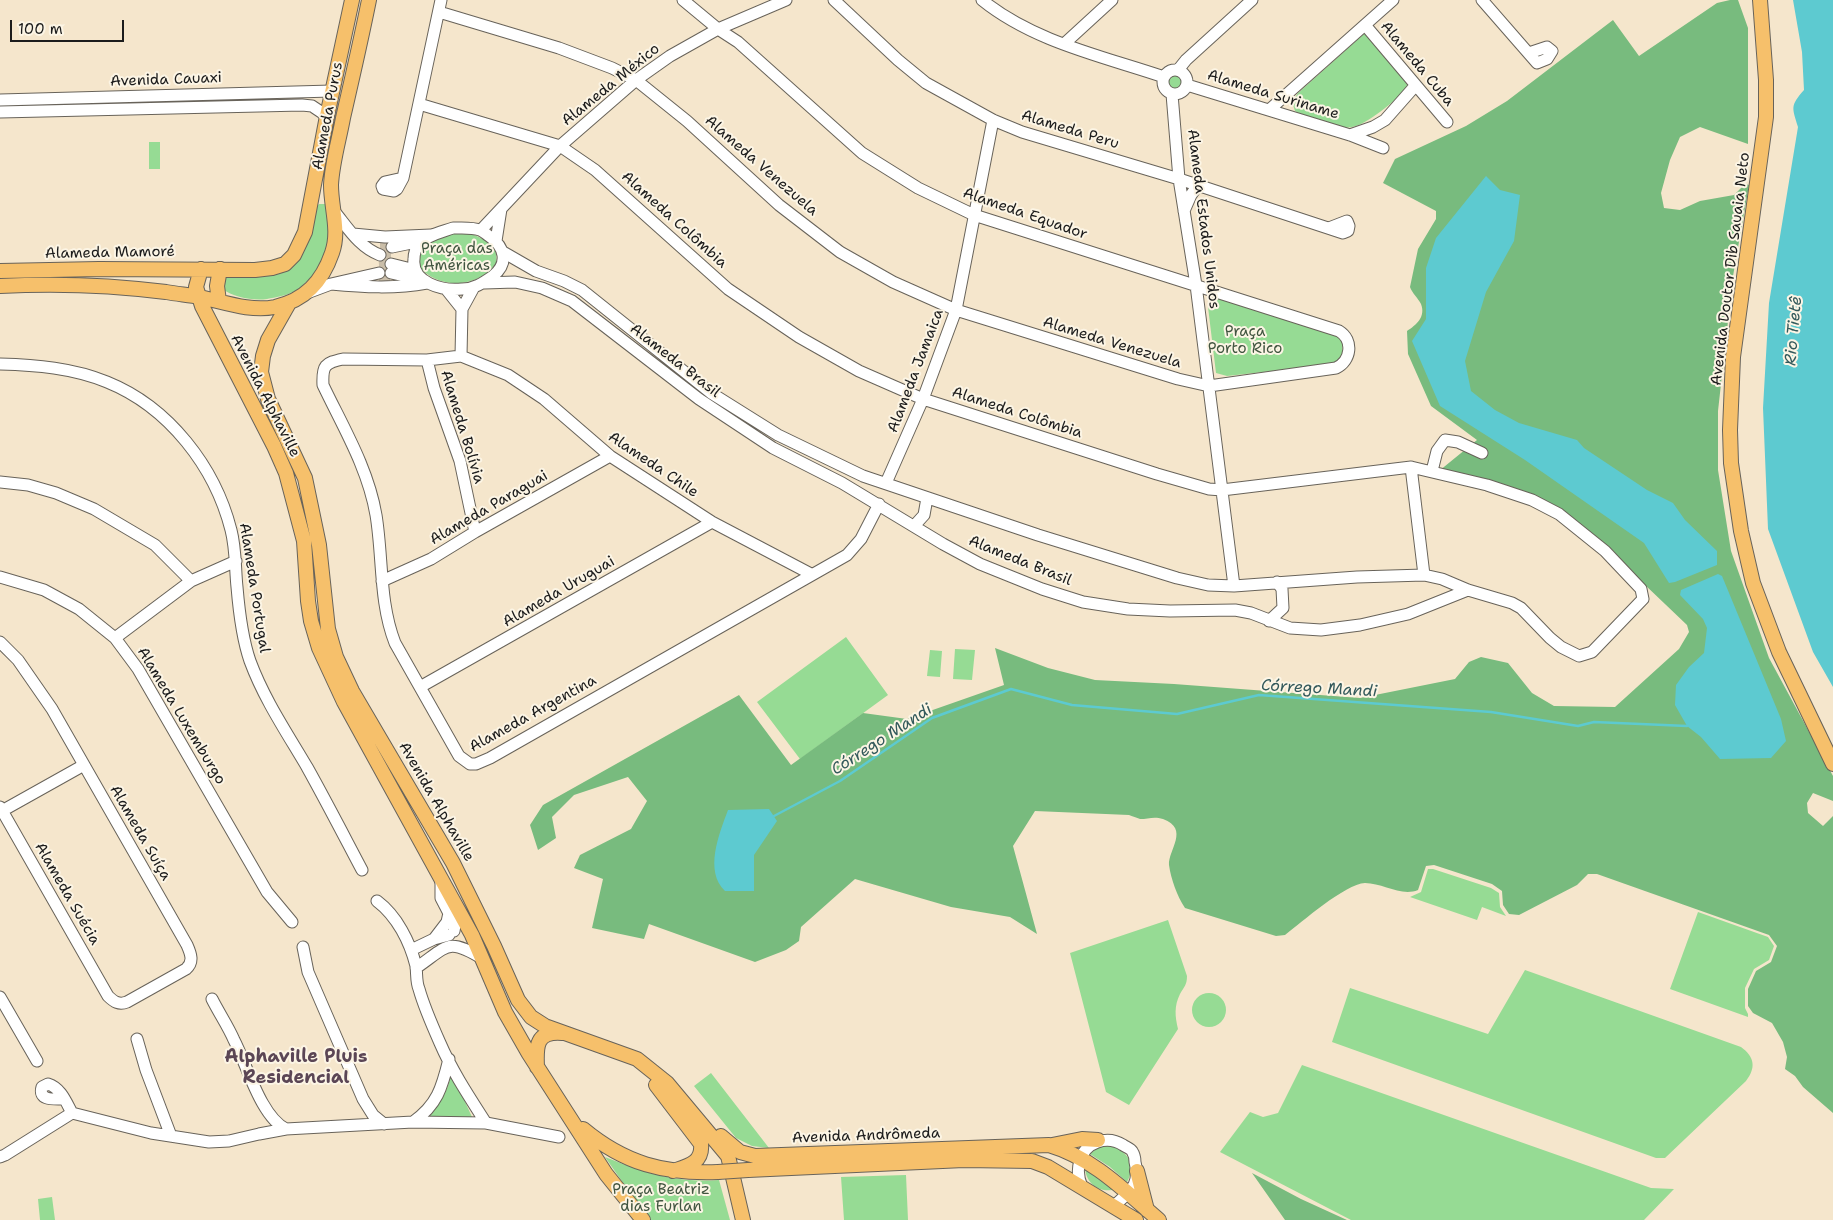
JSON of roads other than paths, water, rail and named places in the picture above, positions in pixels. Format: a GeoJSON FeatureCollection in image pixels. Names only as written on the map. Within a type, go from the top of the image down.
{"type":"FeatureCollection","features":[{"type":"Feature","properties":{"kind":"main road","name":"Alameda Purus"},"geometry":{"type":"LineString","coordinates":[[220,269],[272,268],[285,264],[300,245],[305,232],[326,116],[352,0]]}},
{"type":"Feature","properties":{"kind":"main road","name":"Alameda Purus"},"geometry":{"type":"LineString","coordinates":[[163,292],[198,296],[252,308],[273,307],[288,303],[307,293],[315,286],[325,271],[333,251],[335,230],[331,186],[336,151],[369,0]]}},
{"type":"Feature","properties":{"kind":"main road","name":"Avenida Doutor Dib Sauaia Neto"},"geometry":{"type":"LineString","coordinates":[[1760,0],[1766,80],[1766,117],[1733,357],[1730,430],[1731,463],[1741,531],[1753,583],[1779,652],[1833,764]]}},
{"type":"Feature","properties":{"kind":"main road"},"geometry":{"type":"LineString","coordinates":[[311,199],[332,194]]}},
{"type":"Feature","properties":{"kind":"main road"},"geometry":{"type":"LineString","coordinates":[[201,269],[196,280],[198,296],[216,335]]}},
{"type":"Feature","properties":{"kind":"main road"},"geometry":{"type":"LineString","coordinates":[[219,301],[216,286],[220,269]]}},
{"type":"Feature","properties":{"kind":"main road","name":"Alameda Mamoré"},"geometry":{"type":"LineString","coordinates":[[0,271],[220,269]]}},
{"type":"Feature","properties":{"kind":"main road","name":"Alameda Mamoré"},"geometry":{"type":"LineString","coordinates":[[0,286],[66,284],[163,292]]}},
{"type":"Feature","properties":{"kind":"main road"},"geometry":{"type":"LineString","coordinates":[[163,292],[191,306],[216,335]]}},
{"type":"Feature","properties":{"kind":"main road","name":"Avenida Alphaville"},"geometry":{"type":"LineString","coordinates":[[288,303],[268,340],[262,356],[261,372],[268,398],[305,478],[318,545],[328,629],[336,657],[352,691],[459,876],[494,946],[518,1000],[531,1017],[545,1026],[637,1059],[667,1083],[728,1156],[743,1220]]}},
{"type":"Feature","properties":{"kind":"main road","name":"Avenida Alphaville"},"geometry":{"type":"LineString","coordinates":[[216,335],[274,446],[286,473],[304,541],[311,621],[319,648],[344,702],[472,935],[505,1012],[606,1174],[643,1220]]}},
{"type":"Feature","properties":{"kind":"main road"},"geometry":{"type":"LineString","coordinates":[[441,881],[448,876],[459,876]]}},
{"type":"Feature","properties":{"kind":"main road"},"geometry":{"type":"LineString","coordinates":[[538,1067],[539,1040],[551,1032],[562,1033]]}},
{"type":"Feature","properties":{"kind":"main road","name":"Avenida Andrômeda"},"geometry":{"type":"LineString","coordinates":[[593,1044],[628,1049],[647,1056],[661,1065],[677,1081],[720,1134],[740,1152],[755,1156],[821,1154],[907,1157]]}},
{"type":"Feature","properties":{"kind":"main road"},"geometry":{"type":"LineString","coordinates":[[626,1055],[660,1089],[701,1144],[700,1156],[694,1163],[672,1171]]}},
{"type":"Feature","properties":{"kind":"main road","name":"Avenida Andrômeda"},"geometry":{"type":"LineString","coordinates":[[572,1120],[602,1144],[622,1156],[672,1171],[718,1172],[814,1167],[1049,1145],[1066,1150],[1129,1192],[1159,1220]]}},
{"type":"Feature","properties":{"kind":"main road"},"geometry":{"type":"LineString","coordinates":[[1049,1145],[1082,1139],[1098,1140]]}},
{"type":"Feature","properties":{"kind":"main road"},"geometry":{"type":"LineString","coordinates":[[814,1167],[815,1161],[821,1154]]}},
{"type":"Feature","properties":{"kind":"main road","name":"Avenida Andrômeda"},"geometry":{"type":"LineString","coordinates":[[926,1156],[964,1160],[1032,1161],[1048,1167],[1082,1186],[1136,1220]]}},
{"type":"Feature","properties":{"kind":"main road"},"geometry":{"type":"LineString","coordinates":[[1137,1171],[1148,1210]]}},
{"type":"Feature","properties":{"kind":"street"},"geometry":{"type":"LineString","coordinates":[[403,178],[442,0]]}},
{"type":"Feature","properties":{"kind":"street","name":"Alameda Equador"},"geometry":{"type":"LineString","coordinates":[[683,0],[738,42],[862,153],[918,188],[974,215],[1339,331],[1348,339],[1347,359],[1341,366],[1336,368],[1209,386]]}},
{"type":"Feature","properties":{"kind":"street","name":"Alameda México"},"geometry":{"type":"LineString","coordinates":[[480,230],[560,146],[636,80],[670,56],[739,20],[786,0]]}},
{"type":"Feature","properties":{"kind":"street","name":"Alameda Peru"},"geometry":{"type":"LineString","coordinates":[[834,0],[898,60],[926,83],[993,120],[1022,132],[1179,179],[1328,228]]}},
{"type":"Feature","properties":{"kind":"street"},"geometry":{"type":"LineString","coordinates":[[982,0],[1024,28],[1064,44],[1164,77]]}},
{"type":"Feature","properties":{"kind":"street"},"geometry":{"type":"LineString","coordinates":[[1064,44],[1112,0]]}},
{"type":"Feature","properties":{"kind":"street"},"geometry":{"type":"LineString","coordinates":[[1178,70],[1185,74],[1187,84],[1183,92],[1172,94],[1165,89],[1164,77],[1170,72],[1178,70],[1186,60],[1252,0]]}},
{"type":"Feature","properties":{"kind":"street"},"geometry":{"type":"LineString","coordinates":[[1269,110],[1393,0]]}},
{"type":"Feature","properties":{"kind":"street"},"geometry":{"type":"LineString","coordinates":[[1482,0],[1528,53]]}},
{"type":"Feature","properties":{"kind":"street","name":"Alameda Venezuela"},"geometry":{"type":"LineString","coordinates":[[439,12],[559,48],[612,68],[636,80],[687,121],[779,205],[840,252],[894,282],[956,310],[1178,379],[1209,386]]}},
{"type":"Feature","properties":{"kind":"street"},"geometry":{"type":"LineString","coordinates":[[738,42],[739,20]]}},
{"type":"Feature","properties":{"kind":"street","name":"Alameda Cuba"},"geometry":{"type":"LineString","coordinates":[[1365,25],[1447,122]]}},
{"type":"Feature","properties":{"kind":"street","name":"Alameda Suriname"},"geometry":{"type":"LineString","coordinates":[[1187,84],[1350,135],[1383,148],[1377,134],[1385,120],[1415,86]]}},
{"type":"Feature","properties":{"kind":"street","name":"Avenida Cauaxi"},"geometry":{"type":"LineString","coordinates":[[0,100],[332,91]]}},
{"type":"Feature","properties":{"kind":"street"},"geometry":{"type":"LineString","coordinates":[[295,106],[298,99],[296,92]]}},
{"type":"Feature","properties":{"kind":"street"},"geometry":{"type":"LineString","coordinates":[[194,108],[192,99],[195,94]]}},
{"type":"Feature","properties":{"kind":"street","name":"Alameda Estados Unidos"},"geometry":{"type":"LineString","coordinates":[[1172,94],[1179,179],[1196,285],[1234,586]]}},
{"type":"Feature","properties":{"kind":"street"},"geometry":{"type":"LineString","coordinates":[[47,98],[45,107],[47,111]]}},
{"type":"Feature","properties":{"kind":"street","name":"Alameda Colômbia"},"geometry":{"type":"LineString","coordinates":[[418,104],[560,146],[595,170],[728,289],[799,338],[859,371],[923,399],[1209,489],[1222,490],[1411,467],[1486,485],[1532,500],[1560,514],[1606,551],[1641,589],[1643,599]]}},
{"type":"Feature","properties":{"kind":"street","name":"Avenida Cauaxi"},"geometry":{"type":"LineString","coordinates":[[0,112],[312,106],[326,116]]}},
{"type":"Feature","properties":{"kind":"street","name":"Alameda Jamaica"},"geometry":{"type":"LineString","coordinates":[[886,483],[923,399],[956,310],[993,120]]}},
{"type":"Feature","properties":{"kind":"street","name":"Alameda Suriname"},"geometry":{"type":"LineString","coordinates":[[1350,135],[1373,127],[1385,120]]}},
{"type":"Feature","properties":{"kind":"street"},"geometry":{"type":"LineString","coordinates":[[1184,212],[1191,195],[1198,185]]}},
{"type":"Feature","properties":{"kind":"street"},"geometry":{"type":"LineString","coordinates":[[496,241],[501,209]]}},
{"type":"Feature","properties":{"kind":"street"},"geometry":{"type":"LineString","coordinates":[[334,211],[356,238],[383,263],[446,289],[461,290],[479,285]]}},
{"type":"Feature","properties":{"kind":"street"},"geometry":{"type":"LineString","coordinates":[[307,293],[330,284],[350,280],[425,240],[453,228],[480,230],[496,241],[503,252],[504,260],[500,268],[479,285],[462,309],[461,356]]}},
{"type":"Feature","properties":{"kind":"street"},"geometry":{"type":"LineString","coordinates":[[356,238],[385,237],[425,240]]}},
{"type":"Feature","properties":{"kind":"street"},"geometry":{"type":"LineString","coordinates":[[424,281],[415,270],[414,256],[425,240]]}},
{"type":"Feature","properties":{"kind":"street","name":"Alameda Brasil"},"geometry":{"type":"LineString","coordinates":[[503,252],[536,271],[582,290],[711,393],[778,435],[848,469],[1038,535],[1177,578],[1208,585],[1234,586],[1357,577],[1424,575],[1512,602],[1521,608],[1550,638],[1579,656],[1592,652],[1643,599]]}},
{"type":"Feature","properties":{"kind":"street"},"geometry":{"type":"LineString","coordinates":[[383,263],[415,270]]}},
{"type":"Feature","properties":{"kind":"street"},"geometry":{"type":"LineString","coordinates":[[330,284],[390,287],[410,286],[424,281]]}},
{"type":"Feature","properties":{"kind":"street","name":"Alameda Brasil"},"geometry":{"type":"LineString","coordinates":[[479,285],[515,282],[542,288],[572,300],[668,376],[734,424],[773,448],[842,483],[980,564],[1042,589],[1083,602],[1128,609],[1170,611],[1235,610],[1251,613],[1290,628],[1314,630],[1360,625],[1408,614],[1468,590]]}},
{"type":"Feature","properties":{"kind":"street"},"geometry":{"type":"LineString","coordinates":[[446,289],[462,309]]}},
{"type":"Feature","properties":{"kind":"street","name":"Alameda Argentina"},"geometry":{"type":"LineString","coordinates":[[461,356],[427,360],[343,359],[331,361],[323,370],[323,384],[361,463],[369,487],[376,515],[382,581],[390,630],[395,643],[420,688],[459,756],[466,763],[476,764],[847,554],[861,539],[879,504]]}},
{"type":"Feature","properties":{"kind":"street","name":"Alameda Chile"},"geometry":{"type":"LineString","coordinates":[[461,356],[508,375],[525,385],[610,456],[712,522],[811,574]]}},
{"type":"Feature","properties":{"kind":"street","name":"Alameda Bolívia"},"geometry":{"type":"LineString","coordinates":[[427,360],[434,388],[460,461],[475,532]]}},
{"type":"Feature","properties":{"kind":"street","name":"Alameda Portugal"},"geometry":{"type":"LineString","coordinates":[[0,364],[37,365],[73,371],[108,382],[142,401],[176,430],[204,466],[221,498],[232,532],[240,615],[247,652],[259,685],[316,784],[362,870]]}},
{"type":"Feature","properties":{"kind":"street"},"geometry":{"type":"LineString","coordinates":[[1432,472],[1437,451],[1445,440],[1458,442],[1482,453]]}},
{"type":"Feature","properties":{"kind":"street","name":"Alameda Paraguai"},"geometry":{"type":"LineString","coordinates":[[382,581],[431,559],[610,456]]}},
{"type":"Feature","properties":{"kind":"street"},"geometry":{"type":"LineString","coordinates":[[1411,467],[1424,575]]}},
{"type":"Feature","properties":{"kind":"street"},"geometry":{"type":"LineString","coordinates":[[842,483],[848,469]]}},
{"type":"Feature","properties":{"kind":"street"},"geometry":{"type":"LineString","coordinates":[[0,482],[28,485],[47,490],[94,509],[155,545],[191,581]]}},
{"type":"Feature","properties":{"kind":"street"},"geometry":{"type":"LineString","coordinates":[[914,526],[924,515],[927,498]]}},
{"type":"Feature","properties":{"kind":"street","name":"Alameda Uruguai"},"geometry":{"type":"LineString","coordinates":[[420,688],[712,522]]}},
{"type":"Feature","properties":{"kind":"street"},"geometry":{"type":"LineString","coordinates":[[115,638],[191,581],[236,561]]}},
{"type":"Feature","properties":{"kind":"street","name":"Alameda Luxemburgo"},"geometry":{"type":"LineString","coordinates":[[0,577],[44,590],[80,609],[115,638],[138,669],[267,892],[292,922]]}},
{"type":"Feature","properties":{"kind":"street"},"geometry":{"type":"LineString","coordinates":[[1269,621],[1283,608],[1282,589],[1278,582]]}},
{"type":"Feature","properties":{"kind":"street","name":"Alameda Suíça"},"geometry":{"type":"LineString","coordinates":[[0,642],[18,660],[39,689],[188,945],[191,961],[186,970],[127,1002],[118,1003],[112,1001],[108,996]]}},
{"type":"Feature","properties":{"kind":"street"},"geometry":{"type":"LineString","coordinates":[[1,810],[84,765]]}},
{"type":"Feature","properties":{"kind":"street","name":"Alameda Suécia"},"geometry":{"type":"LineString","coordinates":[[1,810],[108,996]]}},
{"type":"Feature","properties":{"kind":"street"},"geometry":{"type":"LineString","coordinates":[[410,950],[452,933],[455,925],[441,898],[441,881]]}},
{"type":"Feature","properties":{"kind":"street"},"geometry":{"type":"LineString","coordinates":[[377,901],[399,925],[416,968],[418,988],[441,1045],[486,1124]]}},
{"type":"Feature","properties":{"kind":"street"},"geometry":{"type":"LineString","coordinates":[[432,940],[447,922],[449,913]]}},
{"type":"Feature","properties":{"kind":"street"},"geometry":{"type":"LineString","coordinates":[[432,940],[436,954]]}},
{"type":"Feature","properties":{"kind":"street"},"geometry":{"type":"LineString","coordinates":[[416,968],[448,947],[456,945],[483,959]]}},
{"type":"Feature","properties":{"kind":"street"},"geometry":{"type":"LineString","coordinates":[[304,947],[308,972],[363,1099],[373,1115],[384,1124]]}},
{"type":"Feature","properties":{"kind":"street"},"geometry":{"type":"LineString","coordinates":[[0,997],[37,1061]]}},
{"type":"Feature","properties":{"kind":"street"},"geometry":{"type":"LineString","coordinates":[[212,999],[234,1039],[264,1107],[275,1122],[286,1129]]}},
{"type":"Feature","properties":{"kind":"street"},"geometry":{"type":"LineString","coordinates":[[137,1039],[146,1070],[171,1136]]}},
{"type":"Feature","properties":{"kind":"street"},"geometry":{"type":"LineString","coordinates":[[413,1122],[426,1113],[434,1103],[444,1079],[449,1059]]}},
{"type":"Feature","properties":{"kind":"street"},"geometry":{"type":"LineString","coordinates":[[64,1099],[72,1113],[151,1133],[210,1142],[229,1142],[286,1129],[413,1122],[486,1124],[559,1137]]}},
{"type":"Feature","properties":{"kind":"street"},"geometry":{"type":"LineString","coordinates":[[359,1126],[364,1109],[363,1099]]}},
{"type":"Feature","properties":{"kind":"street"},"geometry":{"type":"LineString","coordinates":[[259,1134],[265,1117],[264,1107]]}},
{"type":"Feature","properties":{"kind":"street"},"geometry":{"type":"LineString","coordinates":[[0,1156],[5,1155],[72,1113]]}},
{"type":"Feature","properties":{"kind":"street"},"geometry":{"type":"LineString","coordinates":[[151,1133],[163,1116]]}},
{"type":"Feature","properties":{"kind":"street"},"geometry":{"type":"LineString","coordinates":[[1082,1186],[1078,1174],[1080,1159],[1088,1148],[1098,1140],[1119,1142],[1133,1152],[1137,1171],[1134,1186],[1113,1207]]}},
{"type":"Feature","properties":{"kind":"water","name":"Rio Tietê"},"geometry":{"type":"Polygon","coordinates":[[[1793,0],[1833,0],[1833,687],[1813,652],[1768,529],[1763,408],[1769,303],[1798,127],[1794,115],[1794,103],[1804,90],[1802,52],[1793,0]]]}},
{"type":"Feature","properties":{"kind":"water"},"geometry":{"type":"Polygon","coordinates":[[[1486,176],[1500,190],[1520,195],[1514,241],[1486,292],[1465,361],[1471,391],[1495,410],[1519,423],[1577,440],[1584,448],[1647,490],[1673,503],[1685,520],[1717,551],[1717,565],[1669,583],[1644,543],[1525,460],[1440,406],[1412,341],[1426,319],[1426,268],[1436,238],[1486,176]]]}},
{"type":"Feature","properties":{"kind":"water"},"geometry":{"type":"Polygon","coordinates":[[[1718,574],[1722,576],[1781,719],[1786,741],[1771,758],[1720,759],[1701,737],[1687,726],[1675,705],[1676,685],[1689,667],[1704,653],[1707,628],[1703,619],[1680,595],[1681,590],[1718,574]]]}},
{"type":"Feature","properties":{"kind":"water"},"geometry":{"type":"Polygon","coordinates":[[[769,809],[777,821],[754,855],[754,891],[725,891],[715,873],[714,863],[715,852],[728,810],[769,809]]]}},
{"type":"Feature","properties":{"kind":"waterway","name":"Córrego Mandi"},"geometry":{"type":"LineString","coordinates":[[774,816],[840,781],[932,718],[1011,689],[1072,705],[1177,714],[1259,695],[1491,712],[1578,726],[1594,722],[1687,726]]}},
{"type":"Feature","properties":{"kind":"tunnel"},"geometry":{"type":"LineString","coordinates":[[380,247],[392,247]]}},
{"type":"Feature","properties":{"kind":"tunnel"},"geometry":{"type":"LineString","coordinates":[[380,255],[391,255]]}},
{"type":"Feature","properties":{"kind":"tunnel"},"geometry":{"type":"LineString","coordinates":[[379,265],[391,264]]}},
{"type":"Feature","properties":{"kind":"tunnel"},"geometry":{"type":"LineString","coordinates":[[379,281],[391,281]]}},
{"type":"Feature","properties":{"kind":"district","name":"Alphaville Pluis Residencial"},"geometry":{"type":"Point","coordinates":[296,1067]}},
{"type":"Feature","properties":{"kind":"park label","name":"Praça das Américas"},"geometry":{"type":"Point","coordinates":[457,258]}},
{"type":"Feature","properties":{"kind":"park label","name":"Praça Porto Rico"},"geometry":{"type":"Point","coordinates":[1245,340]}},
{"type":"Feature","properties":{"kind":"park label","name":"Praça Beatriz dias Furlan"},"geometry":{"type":"Point","coordinates":[661,1198]}}]}
